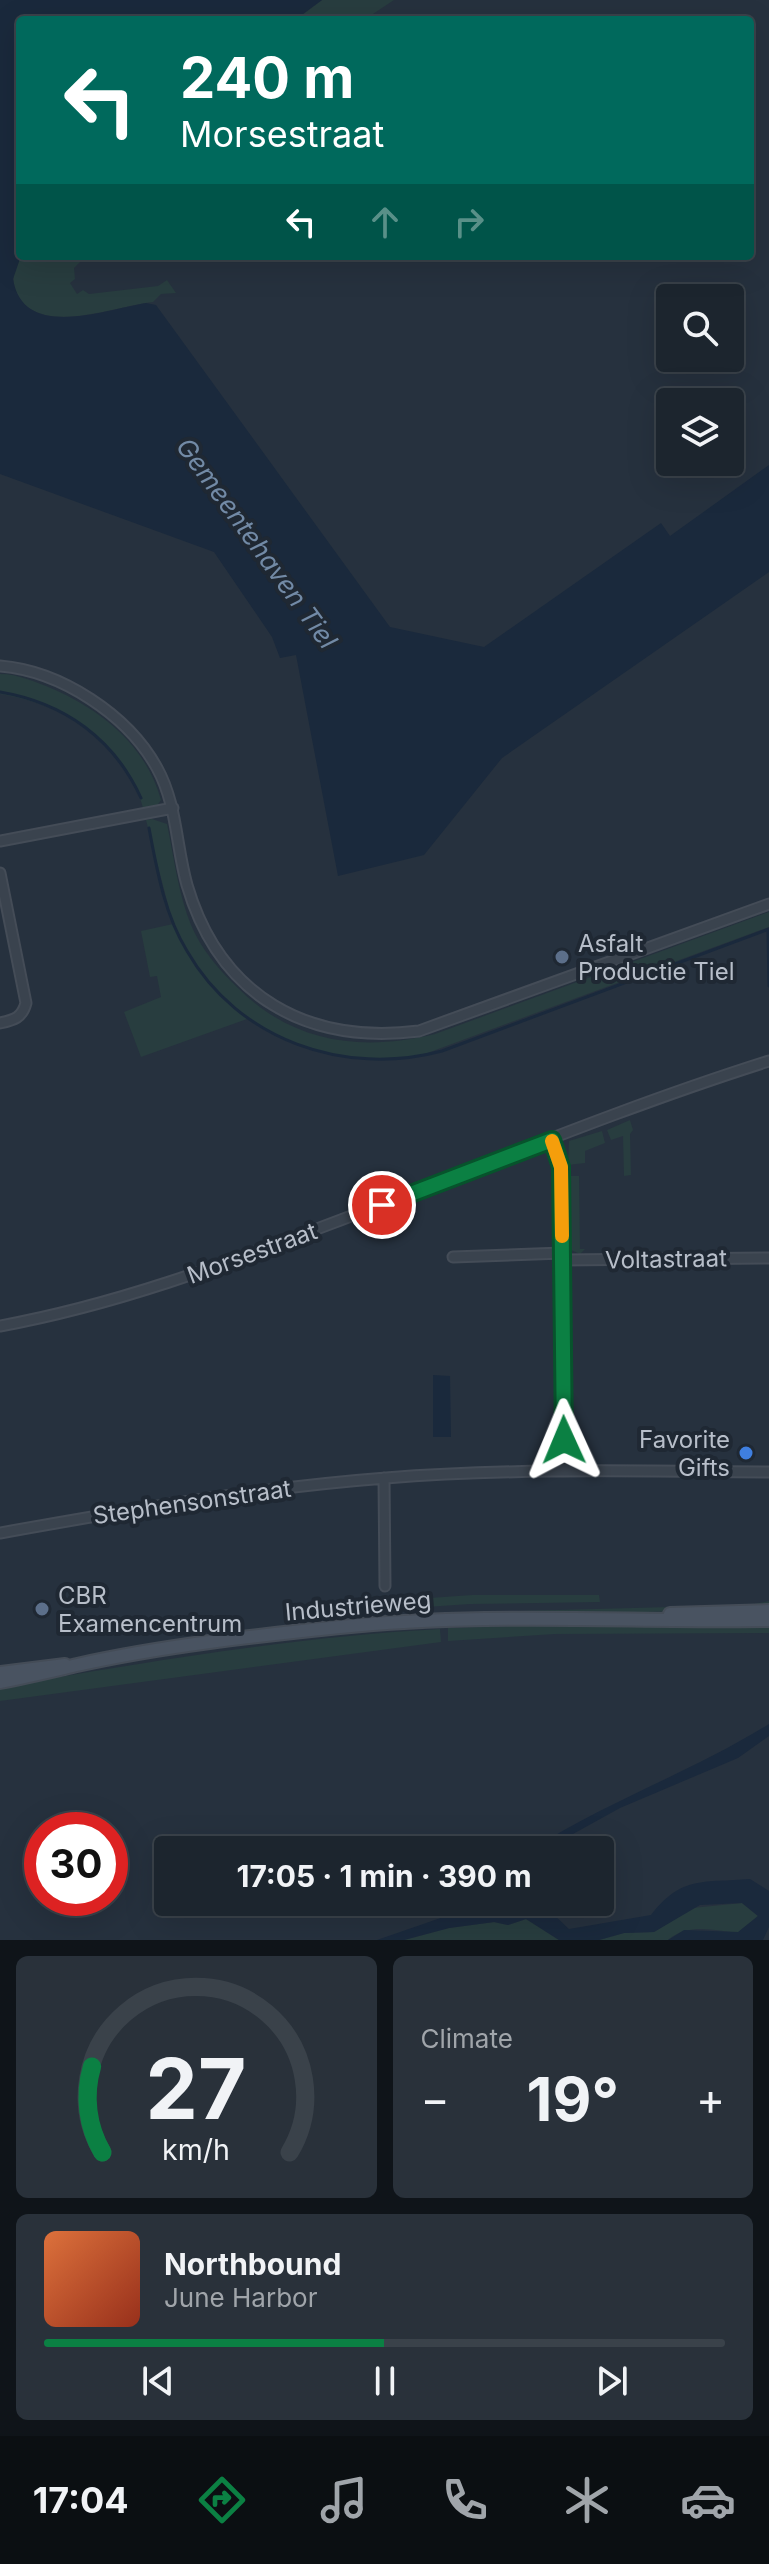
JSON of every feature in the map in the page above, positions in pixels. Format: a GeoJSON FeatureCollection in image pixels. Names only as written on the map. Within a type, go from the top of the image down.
{"type":"FeatureCollection","features":[{"type":"Feature","properties":{"kind":"main road","name":"Industrieweg"},"geometry":{"type":"LineString","coordinates":[[647,1617],[689,1611],[769,1611]]}},
{"type":"Feature","properties":{"kind":"main road","name":"Industrieweg"},"geometry":{"type":"LineString","coordinates":[[0,1682],[76,1665],[342,1627],[453,1620],[647,1617],[687,1621],[769,1620]]}},
{"type":"Feature","properties":{"kind":"main road","name":"Industrieweg"},"geometry":{"type":"LineString","coordinates":[[0,1673],[50,1665],[76,1665]]}},
{"type":"Feature","properties":{"kind":"street"},"geometry":{"type":"LineString","coordinates":[[0,666],[26,671],[90,697],[117,717],[158,768],[173,808],[187,884],[213,945],[234,973],[256,994],[287,1014],[343,1033],[396,1034],[450,1022],[769,904]]}},
{"type":"Feature","properties":{"kind":"street"},"geometry":{"type":"LineString","coordinates":[[0,841],[173,808]]}},
{"type":"Feature","properties":{"kind":"street"},"geometry":{"type":"LineString","coordinates":[[0,873],[26,1003],[23,1013],[15,1020],[0,1023]]}},
{"type":"Feature","properties":{"kind":"street","name":"Morsestraat"},"geometry":{"type":"LineString","coordinates":[[0,1326],[112,1302],[224,1265],[682,1089],[769,1061]]}},
{"type":"Feature","properties":{"kind":"street"},"geometry":{"type":"LineString","coordinates":[[552,1140],[561,1167],[565,1470]]}},
{"type":"Feature","properties":{"kind":"street","name":"Voltastraat"},"geometry":{"type":"LineString","coordinates":[[453,1257],[769,1258]]}},
{"type":"Feature","properties":{"kind":"street","name":"Stephensonstraat"},"geometry":{"type":"LineString","coordinates":[[0,1533],[182,1500],[384,1478],[565,1470],[769,1472]]}},
{"type":"Feature","properties":{"kind":"street"},"geometry":{"type":"LineString","coordinates":[[384,1478],[385,1586]]}},
{"type":"Feature","properties":{"kind":"green space"},"geometry":{"type":"Polygon","coordinates":[[[322,0],[394,0],[370,16],[300,16],[322,0]]]}},
{"type":"Feature","properties":{"kind":"green space"},"geometry":{"type":"Polygon","coordinates":[[[19,260],[82,260],[74,268],[75,279],[70,283],[77,294],[83,290],[89,294],[158,286],[167,280],[176,293],[161,294],[153,302],[81,316],[44,315],[30,309],[16,292],[16,266],[19,260]]]}},
{"type":"Feature","properties":{"kind":"green space"},"geometry":{"type":"Polygon","coordinates":[[[0,674],[13,675],[53,689],[89,708],[120,732],[145,763],[154,781],[161,800],[154,810],[144,812],[136,787],[124,766],[91,731],[48,707],[0,694],[0,674]]]}},
{"type":"Feature","properties":{"kind":"green space"},"geometry":{"type":"Polygon","coordinates":[[[146,820],[167,824],[187,913],[195,934],[211,959],[259,1007],[282,1021],[329,1038],[381,1042],[435,1034],[769,912],[769,927],[422,1055],[376,1059],[331,1055],[288,1041],[247,1019],[141,1057],[124,1012],[161,997],[157,976],[150,977],[141,931],[173,924],[146,820]]]}},
{"type":"Feature","properties":{"kind":"green space"},"geometry":{"type":"Polygon","coordinates":[[[630,1120],[633,1130],[630,1134],[631,1175],[624,1176],[623,1136],[611,1140],[607,1130],[630,1120]]]}},
{"type":"Feature","properties":{"kind":"green space"},"geometry":{"type":"Polygon","coordinates":[[[602,1131],[605,1143],[585,1151],[585,1163],[568,1165],[569,1141],[602,1131]]]}},
{"type":"Feature","properties":{"kind":"green space"},"geometry":{"type":"Polygon","coordinates":[[[579,1176],[580,1249],[585,1249],[580,1254],[571,1250],[567,1243],[568,1179],[579,1176]]]}},
{"type":"Feature","properties":{"kind":"green space"},"geometry":{"type":"Polygon","coordinates":[[[472,1595],[599,1595],[600,1602],[470,1604],[309,1615],[309,1610],[371,1606],[373,1602],[472,1595]]]}},
{"type":"Feature","properties":{"kind":"green space"},"geometry":{"type":"Polygon","coordinates":[[[769,1601],[769,1608],[427,1619],[244,1635],[243,1630],[365,1617],[749,1605],[769,1601]]]}},
{"type":"Feature","properties":{"kind":"green space"},"geometry":{"type":"Polygon","coordinates":[[[574,1624],[769,1624],[769,1633],[555,1634],[448,1641],[448,1628],[574,1624]]]}},
{"type":"Feature","properties":{"kind":"green space"},"geometry":{"type":"Polygon","coordinates":[[[440,1629],[441,1642],[0,1701],[0,1687],[110,1669],[275,1644],[440,1629]]]}},
{"type":"Feature","properties":{"kind":"green space"},"geometry":{"type":"Polygon","coordinates":[[[742,1903],[758,1916],[738,1933],[702,1929],[684,1931],[668,1940],[599,1940],[624,1933],[654,1932],[692,1908],[742,1903]]]}},
{"type":"Feature","properties":{"kind":"green space"},"geometry":{"type":"Polygon","coordinates":[[[526,1919],[559,1940],[404,1940],[449,1928],[494,1922],[508,1925],[526,1919]]]}},
{"type":"Feature","properties":{"kind":"water","name":"Gemeentehaven Tiel"},"geometry":{"type":"Polygon","coordinates":[[[0,0],[322,0],[300,16],[16,16],[16,260],[20,260],[13,279],[20,298],[32,310],[48,316],[88,315],[146,303],[156,305],[390,627],[484,647],[661,523],[670,536],[769,465],[769,572],[502,758],[424,855],[338,876],[296,655],[280,658],[272,637],[214,552],[0,474],[0,0]]]}},
{"type":"Feature","properties":{"kind":"water"},"geometry":{"type":"Polygon","coordinates":[[[433,1375],[450,1376],[451,1437],[433,1437],[433,1375]]]}},
{"type":"Feature","properties":{"kind":"water"},"geometry":{"type":"Polygon","coordinates":[[[769,1724],[769,1736],[738,1758],[620,1808],[569,1836],[554,1836],[589,1816],[769,1724]]]}},
{"type":"Feature","properties":{"kind":"water"},"geometry":{"type":"Polygon","coordinates":[[[750,1879],[769,1891],[769,1927],[763,1940],[668,1940],[684,1930],[738,1932],[758,1916],[742,1903],[700,1905],[654,1932],[624,1933],[599,1940],[559,1940],[526,1919],[508,1925],[494,1922],[449,1928],[404,1940],[377,1940],[446,1916],[555,1916],[569,1929],[651,1915],[673,1893],[707,1882],[750,1879]]]}},
{"type":"Feature","properties":{"kind":"waterway"},"geometry":{"type":"LineString","coordinates":[[0,692],[46,705],[85,727],[117,758],[141,798]]}},
{"type":"Feature","properties":{"kind":"waterway"},"geometry":{"type":"LineString","coordinates":[[149,828],[172,922],[187,951],[209,982],[235,1008],[264,1029],[297,1044],[332,1054],[368,1059],[405,1058],[442,1051],[769,929]]}},
{"type":"Feature","properties":{"kind":"waterway"},"geometry":{"type":"LineString","coordinates":[[768,930],[769,986]]}},
{"type":"Feature","properties":{"kind":"slow traffic"},"geometry":{"type":"LineString","coordinates":[[552,1141],[561,1167],[562,1236]]}},
{"type":"Feature","properties":{"kind":"place","name":"Asfalt Productie Tiel"},"geometry":{"type":"Point","coordinates":[562,957]}},
{"type":"Feature","properties":{"kind":"place","name":"Favorite Gifts"},"geometry":{"type":"Point","coordinates":[746,1453]}},
{"type":"Feature","properties":{"kind":"place","name":"CBR Examencentrum"},"geometry":{"type":"Point","coordinates":[42,1609]}},
{"type":"Feature","properties":{"kind":"route"},"geometry":{"type":"LineString","coordinates":[[382,1205],[552,1140],[561,1167],[564,1440]]}}]}
